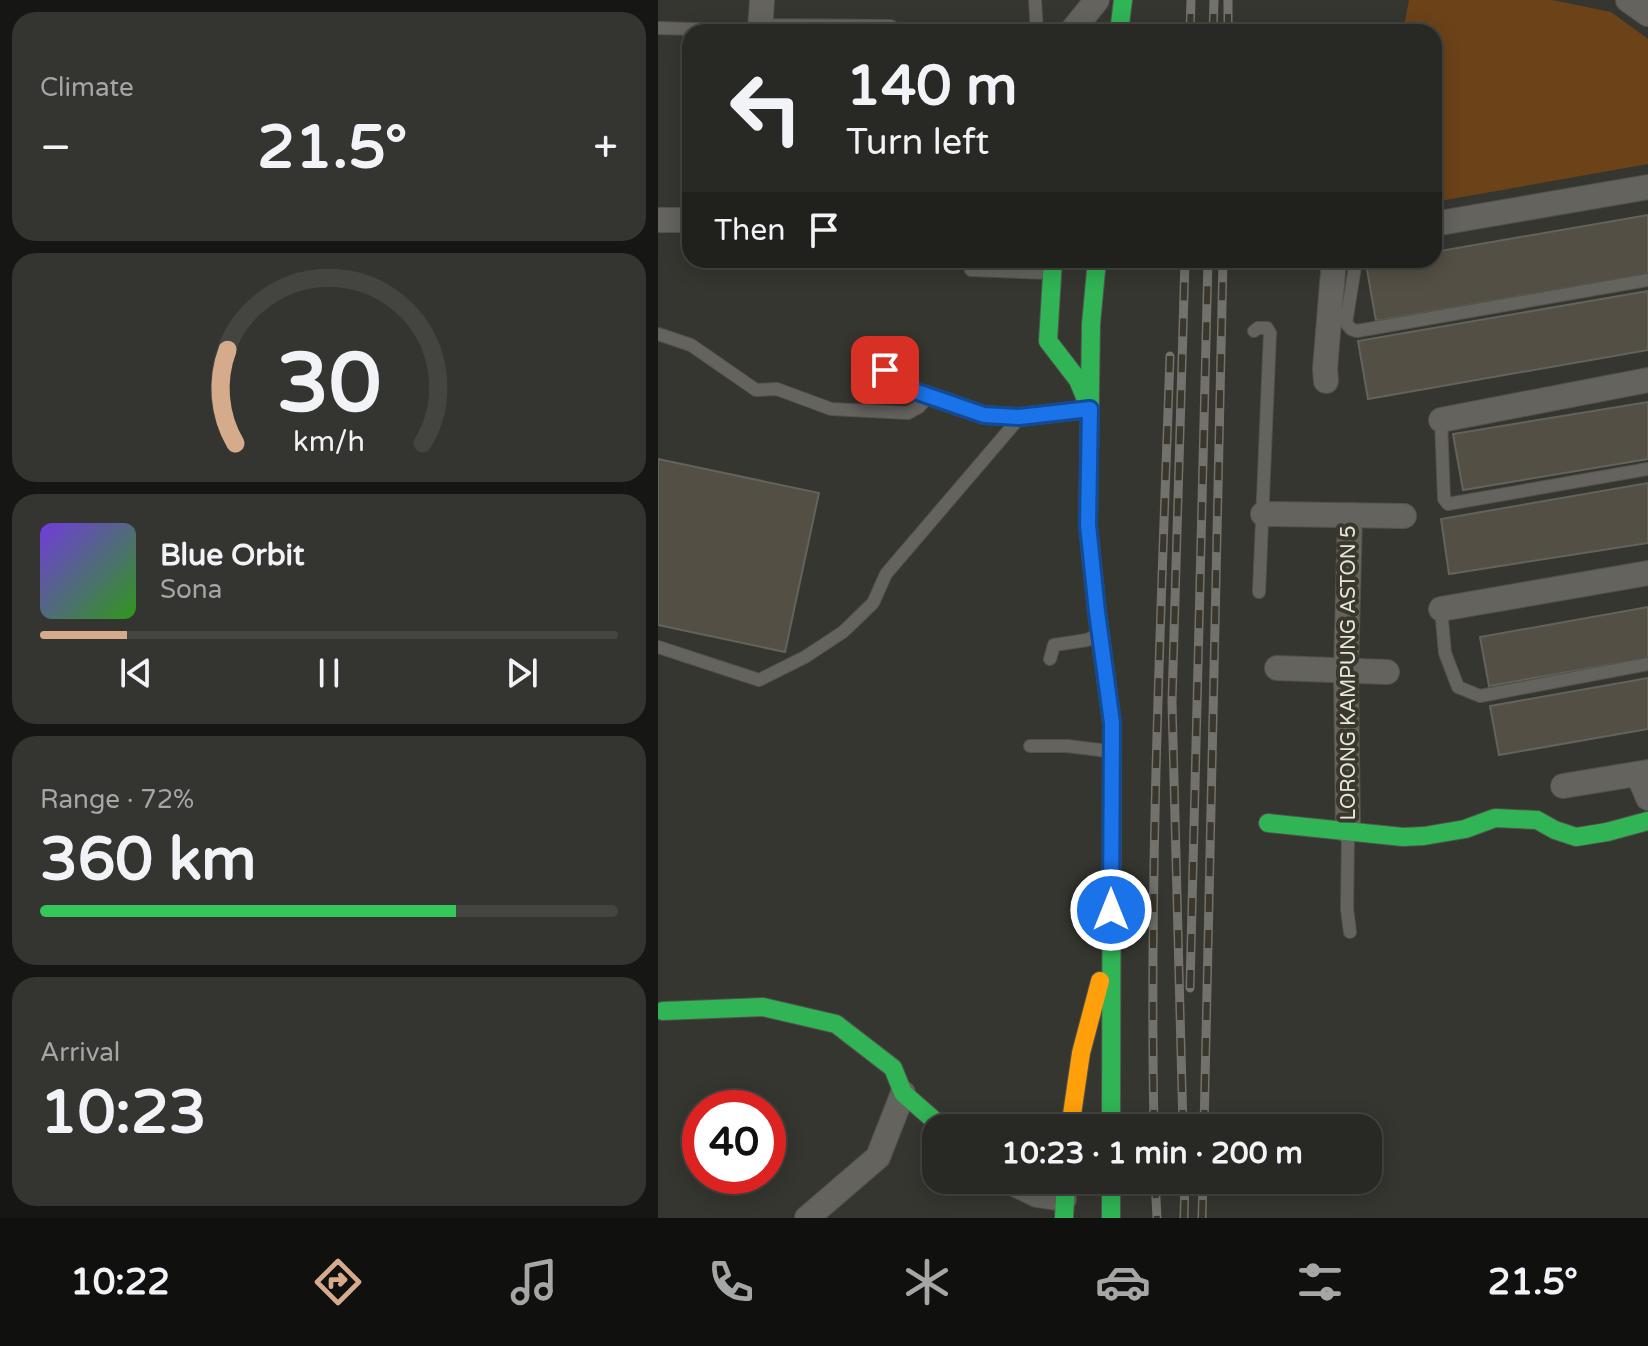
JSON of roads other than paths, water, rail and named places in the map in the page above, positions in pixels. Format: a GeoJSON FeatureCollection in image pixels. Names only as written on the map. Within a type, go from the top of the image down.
{"type":"FeatureCollection","features":[{"type":"Feature","properties":{"kind":"street"},"geometry":{"type":"LineString","coordinates":[[760,24],[762,0]]}},
{"type":"Feature","properties":{"kind":"street"},"geometry":{"type":"LineString","coordinates":[[1078,24],[1097,0]]}},
{"type":"Feature","properties":{"kind":"street"},"geometry":{"type":"LineString","coordinates":[[1120,24],[1123,0]]}},
{"type":"Feature","properties":{"kind":"street"},"geometry":{"type":"LineString","coordinates":[[1628,0],[1648,14]]}},
{"type":"Feature","properties":{"kind":"street"},"geometry":{"type":"LineString","coordinates":[[1442,223],[1648,187]]}},
{"type":"Feature","properties":{"kind":"street"},"geometry":{"type":"LineString","coordinates":[[658,220],[682,220]]}},
{"type":"Feature","properties":{"kind":"street"},"geometry":{"type":"LineString","coordinates":[[1052,268],[1048,341],[1078,380],[1090,409]]}},
{"type":"Feature","properties":{"kind":"street"},"geometry":{"type":"LineString","coordinates":[[1096,268],[1091,324],[1088,525],[1112,723],[1111,1114]]}},
{"type":"Feature","properties":{"kind":"street"},"geometry":{"type":"LineString","coordinates":[[1326,381],[1333,268]]}},
{"type":"Feature","properties":{"kind":"street"},"geometry":{"type":"LineString","coordinates":[[885,370],[900,386],[984,415],[1019,417],[1090,409]]}},
{"type":"Feature","properties":{"kind":"street"},"geometry":{"type":"LineString","coordinates":[[1441,420],[1648,380]]}},
{"type":"Feature","properties":{"kind":"street"},"geometry":{"type":"LineString","coordinates":[[1263,514],[1404,516]]}},
{"type":"Feature","properties":{"kind":"street","name":"LORONG KAMPUNG ASTON 5"},"geometry":{"type":"LineString","coordinates":[[1348,831],[1346,671],[1350,515]]}},
{"type":"Feature","properties":{"kind":"street"},"geometry":{"type":"LineString","coordinates":[[1441,609],[1648,573]]}},
{"type":"Feature","properties":{"kind":"street"},"geometry":{"type":"LineString","coordinates":[[1277,668],[1387,672]]}},
{"type":"Feature","properties":{"kind":"street"},"geometry":{"type":"LineString","coordinates":[[1563,786],[1643,773],[1648,798]]}},
{"type":"Feature","properties":{"kind":"street"},"geometry":{"type":"LineString","coordinates":[[1268,823],[1403,837],[1465,829],[1495,818],[1537,820],[1576,837],[1648,821]]}},
{"type":"Feature","properties":{"kind":"street"},"geometry":{"type":"LineString","coordinates":[[1071,1114],[1082,1043],[1111,942]]}},
{"type":"Feature","properties":{"kind":"street"},"geometry":{"type":"LineString","coordinates":[[663,1011],[763,1007],[836,1024],[893,1068],[903,1093],[927,1114]]}},
{"type":"Feature","properties":{"kind":"street"},"geometry":{"type":"LineString","coordinates":[[807,1218],[878,1157],[903,1093]]}},
{"type":"Feature","properties":{"kind":"street"},"geometry":{"type":"LineString","coordinates":[[1035,1194],[1065,1199]]}},
{"type":"Feature","properties":{"kind":"street"},"geometry":{"type":"LineString","coordinates":[[1111,1194],[1111,1218]]}},
{"type":"Feature","properties":{"kind":"lane"},"geometry":{"type":"LineString","coordinates":[[1035,0],[1036,24]]}},
{"type":"Feature","properties":{"kind":"lane"},"geometry":{"type":"LineString","coordinates":[[658,28],[682,29]]}},
{"type":"Feature","properties":{"kind":"lane"},"geometry":{"type":"LineString","coordinates":[[971,270],[1012,268]]}},
{"type":"Feature","properties":{"kind":"lane"},"geometry":{"type":"LineString","coordinates":[[1355,268],[1346,323],[1357,331],[1648,280]]}},
{"type":"Feature","properties":{"kind":"lane"},"geometry":{"type":"LineString","coordinates":[[1254,331],[1267,328],[1270,333],[1259,592]]}},
{"type":"Feature","properties":{"kind":"lane"},"geometry":{"type":"LineString","coordinates":[[658,334],[691,345],[756,390],[777,389],[831,409],[908,413],[928,397]]}},
{"type":"Feature","properties":{"kind":"lane"},"geometry":{"type":"LineString","coordinates":[[658,647],[759,680],[805,657],[843,632],[873,603],[886,574],[1019,417]]}},
{"type":"Feature","properties":{"kind":"lane"},"geometry":{"type":"LineString","coordinates":[[1441,420],[1444,499],[1448,504],[1648,469]]}},
{"type":"Feature","properties":{"kind":"lane"},"geometry":{"type":"LineString","coordinates":[[1441,609],[1445,653],[1458,687],[1480,696],[1648,664]]}},
{"type":"Feature","properties":{"kind":"lane"},"geometry":{"type":"LineString","coordinates":[[1050,659],[1054,645],[1087,640],[1099,633]]}},
{"type":"Feature","properties":{"kind":"lane"},"geometry":{"type":"LineString","coordinates":[[1030,746],[1067,746],[1112,752]]}},
{"type":"Feature","properties":{"kind":"lane"},"geometry":{"type":"LineString","coordinates":[[1348,831],[1347,909],[1350,932]]}},
{"type":"Feature","properties":{"kind":"railway"},"geometry":{"type":"LineString","coordinates":[[1190,24],[1191,0]]}},
{"type":"Feature","properties":{"kind":"railway"},"geometry":{"type":"LineString","coordinates":[[1213,24],[1214,0]]}},
{"type":"Feature","properties":{"kind":"railway"},"geometry":{"type":"LineString","coordinates":[[1228,0],[1228,24]]}},
{"type":"Feature","properties":{"kind":"railway"},"geometry":{"type":"LineString","coordinates":[[1183,1114],[1172,702],[1185,268]]}},
{"type":"Feature","properties":{"kind":"railway"},"geometry":{"type":"LineString","coordinates":[[1190,988],[1208,268]]}},
{"type":"Feature","properties":{"kind":"railway"},"geometry":{"type":"LineString","coordinates":[[1204,1114],[1223,268]]}},
{"type":"Feature","properties":{"kind":"railway"},"geometry":{"type":"LineString","coordinates":[[1154,1114],[1154,839],[1170,356]]}},
{"type":"Feature","properties":{"kind":"railway"},"geometry":{"type":"LineString","coordinates":[[1156,1194],[1157,1218]]}},
{"type":"Feature","properties":{"kind":"railway"},"geometry":{"type":"LineString","coordinates":[[1184,1218],[1185,1194]]}},
{"type":"Feature","properties":{"kind":"railway"},"geometry":{"type":"LineString","coordinates":[[1202,1218],[1203,1194]]}}]}
